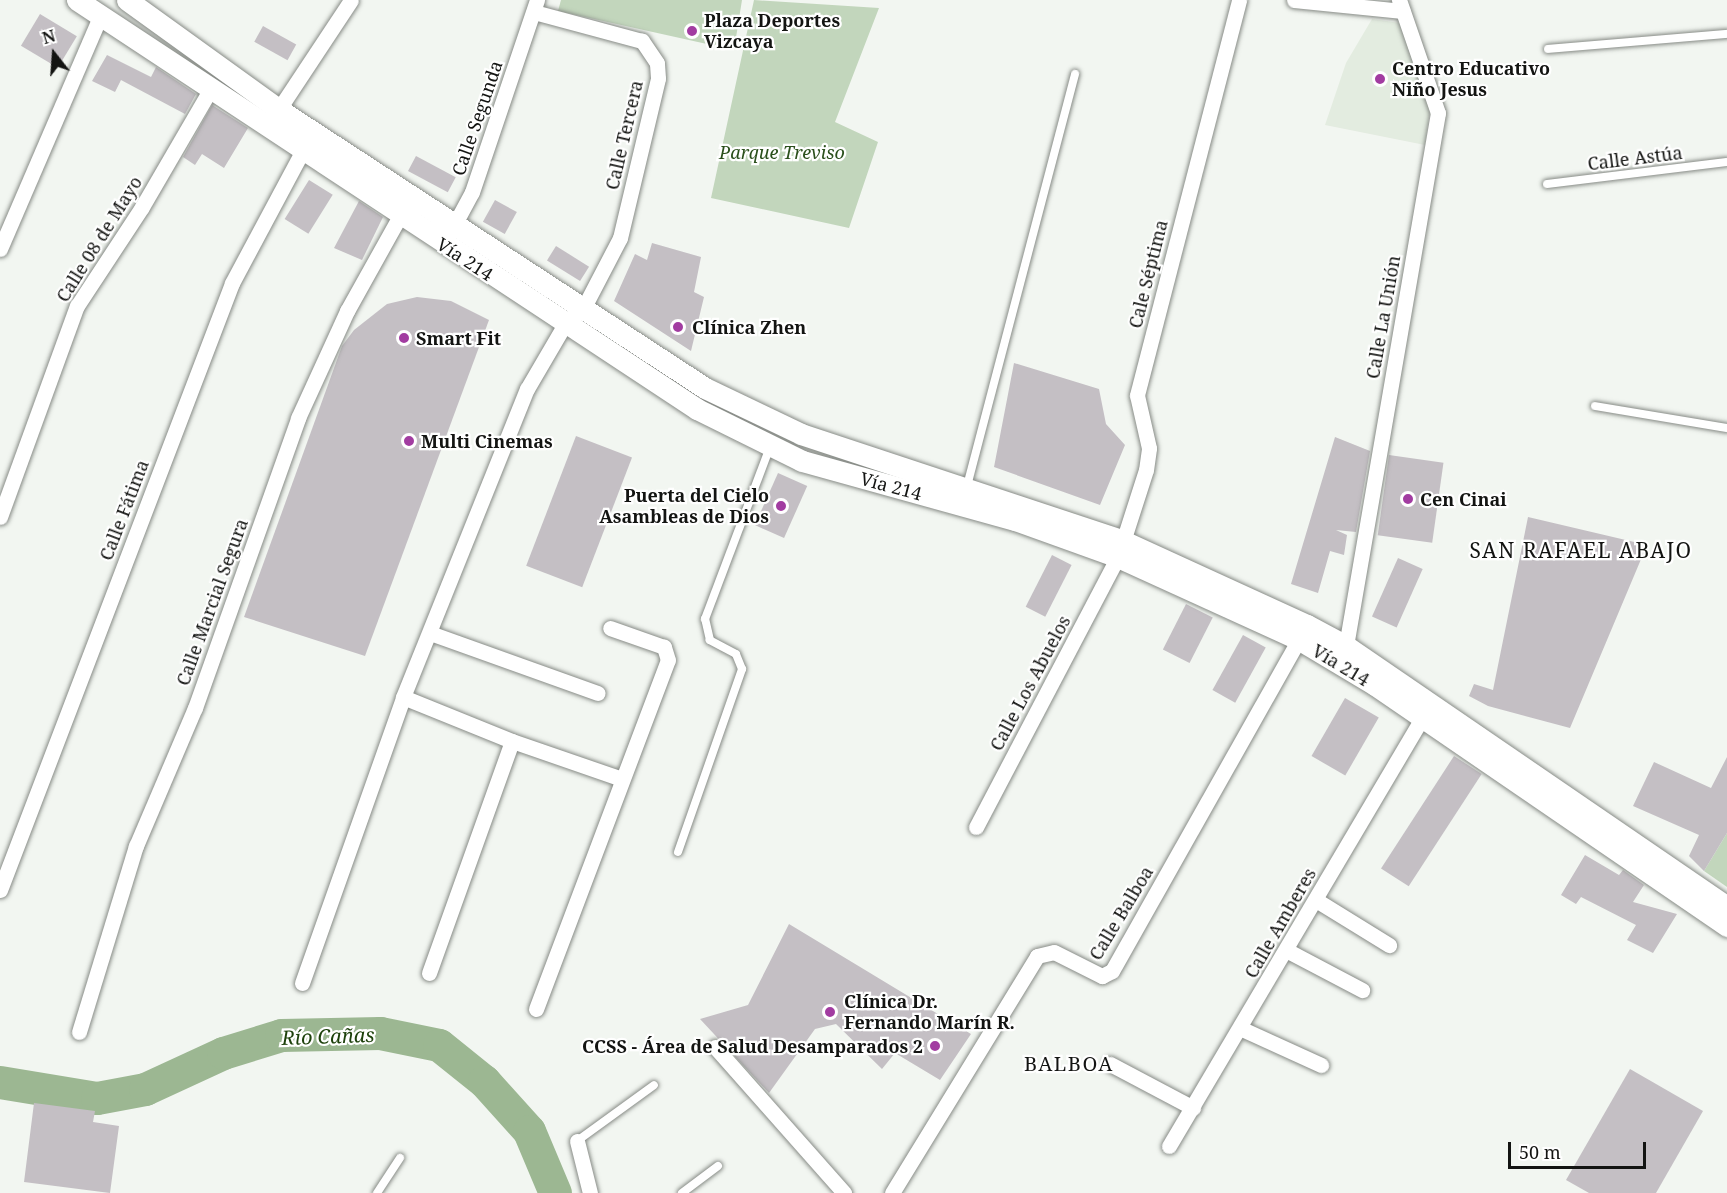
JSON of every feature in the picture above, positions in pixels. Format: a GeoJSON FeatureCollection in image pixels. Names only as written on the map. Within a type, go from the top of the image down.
{"type":"FeatureCollection","features":[{"type":"Feature","properties":{"kind":"main road","name":"Vía 214"},"geometry":{"type":"LineString","coordinates":[[78,0],[302,152],[406,207],[455,224],[705,388],[801,434],[967,488],[1119,549],[1303,632],[1347,646],[1727,907]]}},
{"type":"Feature","properties":{"kind":"main road","name":"Vía 214"},"geometry":{"type":"LineString","coordinates":[[127,0],[406,207],[443,244],[697,409],[802,461],[1119,549]]}},
{"type":"Feature","properties":{"kind":"main road","name":"Vía 214"},"geometry":{"type":"LineString","coordinates":[[1303,632],[1422,718],[1727,926]]}},
{"type":"Feature","properties":{"kind":"street"},"geometry":{"type":"LineString","coordinates":[[268,129],[278,110],[351,0]]}},
{"type":"Feature","properties":{"kind":"street","name":"Cale Séptima"},"geometry":{"type":"LineString","coordinates":[[1119,549],[1146,470],[1149,448],[1137,395],[1239,0]]}},
{"type":"Feature","properties":{"kind":"street"},"geometry":{"type":"LineString","coordinates":[[1294,0],[1401,6]]}},
{"type":"Feature","properties":{"kind":"street","name":"Calle Segunda"},"geometry":{"type":"LineString","coordinates":[[443,244],[472,192],[536,6]]}},
{"type":"Feature","properties":{"kind":"street","name":"Calle Tercera"},"geometry":{"type":"LineString","coordinates":[[536,6],[642,42],[657,63],[658,78],[620,238],[584,309]]}},
{"type":"Feature","properties":{"kind":"street","name":"Calle La Unión"},"geometry":{"type":"LineString","coordinates":[[1347,646],[1438,112],[1401,6]]}},
{"type":"Feature","properties":{"kind":"street"},"geometry":{"type":"LineString","coordinates":[[0,249],[101,15]]}},
{"type":"Feature","properties":{"kind":"street","name":"Calle 08 de Mayo"},"geometry":{"type":"LineString","coordinates":[[0,517],[77,306],[142,207],[210,90]]}},
{"type":"Feature","properties":{"kind":"street","name":"Calle Fátima"},"geometry":{"type":"LineString","coordinates":[[0,890],[232,283],[302,152]]}},
{"type":"Feature","properties":{"kind":"street","name":"Calle Marcial Segura"},"geometry":{"type":"LineString","coordinates":[[79,1032],[136,846],[195,708],[298,418],[347,311],[406,207]]}},
{"type":"Feature","properties":{"kind":"street"},"geometry":{"type":"LineString","coordinates":[[302,983],[403,697],[527,389],[565,324],[584,309]]}},
{"type":"Feature","properties":{"kind":"street","name":"Calle Los Abuelos"},"geometry":{"type":"LineString","coordinates":[[976,827],[1119,549]]}},
{"type":"Feature","properties":{"kind":"street"},"geometry":{"type":"LineString","coordinates":[[536,1009],[669,653],[664,647],[610,628]]}},
{"type":"Feature","properties":{"kind":"street","name":"Calle Balboa"},"geometry":{"type":"LineString","coordinates":[[892,1193],[1037,956],[1054,952],[1102,976],[1112,971],[1303,632]]}},
{"type":"Feature","properties":{"kind":"street"},"geometry":{"type":"LineString","coordinates":[[430,633],[598,693]]}},
{"type":"Feature","properties":{"kind":"street"},"geometry":{"type":"LineString","coordinates":[[403,697],[512,741],[622,780]]}},
{"type":"Feature","properties":{"kind":"street","name":"Calle Amberes"},"geometry":{"type":"LineString","coordinates":[[1169,1146],[1242,1029],[1422,718]]}},
{"type":"Feature","properties":{"kind":"street"},"geometry":{"type":"LineString","coordinates":[[429,974],[512,741]]}},
{"type":"Feature","properties":{"kind":"street"},"geometry":{"type":"LineString","coordinates":[[1316,900],[1389,945]]}},
{"type":"Feature","properties":{"kind":"street"},"geometry":{"type":"LineString","coordinates":[[1288,951],[1362,990]]}},
{"type":"Feature","properties":{"kind":"street"},"geometry":{"type":"LineString","coordinates":[[1242,1029],[1321,1065]]}},
{"type":"Feature","properties":{"kind":"street"},"geometry":{"type":"LineString","coordinates":[[715,1047],[844,1193]]}},
{"type":"Feature","properties":{"kind":"street"},"geometry":{"type":"LineString","coordinates":[[1110,1064],[1193,1108]]}},
{"type":"Feature","properties":{"kind":"street"},"geometry":{"type":"LineString","coordinates":[[577,1141],[590,1193]]}},
{"type":"Feature","properties":{"kind":"lane"},"geometry":{"type":"LineString","coordinates":[[1548,50],[1727,34]]}},
{"type":"Feature","properties":{"kind":"lane"},"geometry":{"type":"LineString","coordinates":[[967,488],[1075,74]]}},
{"type":"Feature","properties":{"kind":"lane","name":"Calle Astúa"},"geometry":{"type":"LineString","coordinates":[[1547,184],[1727,162]]}},
{"type":"Feature","properties":{"kind":"lane"},"geometry":{"type":"LineString","coordinates":[[1595,406],[1727,428]]}},
{"type":"Feature","properties":{"kind":"lane"},"geometry":{"type":"LineString","coordinates":[[678,852],[742,669],[736,654],[710,640],[705,619],[770,445]]}},
{"type":"Feature","properties":{"kind":"lane"},"geometry":{"type":"LineString","coordinates":[[577,1141],[654,1086]]}},
{"type":"Feature","properties":{"kind":"lane"},"geometry":{"type":"LineString","coordinates":[[376,1193],[400,1158]]}},
{"type":"Feature","properties":{"kind":"lane"},"geometry":{"type":"LineString","coordinates":[[682,1193],[718,1166]]}},
{"type":"Feature","properties":{"kind":"shaded area","name":"Centro Educativo Niño Jesus"},"geometry":{"type":"Polygon","coordinates":[[[1372,19],[1400,23],[1430,108],[1425,145],[1325,125],[1346,63],[1372,19]]]}},
{"type":"Feature","properties":{"kind":"green space","name":"Plaza Deportes Vizcaya"},"geometry":{"type":"Polygon","coordinates":[[[561,0],[742,0],[734,50],[558,11],[561,0]]]}},
{"type":"Feature","properties":{"kind":"green space","name":"Parque Treviso"},"geometry":{"type":"Polygon","coordinates":[[[754,0],[879,8],[835,122],[878,142],[849,228],[711,198],[754,0]]]}},
{"type":"Feature","properties":{"kind":"green space"},"geometry":{"type":"Polygon","coordinates":[[[1727,833],[1727,887],[1704,871],[1727,833]]]}},
{"type":"Feature","properties":{"kind":"building"},"geometry":{"type":"Polygon","coordinates":[[[40,14],[77,36],[58,68],[21,46],[40,14]]]}},
{"type":"Feature","properties":{"kind":"building"},"geometry":{"type":"Polygon","coordinates":[[[263,26],[296,44],[288,60],[254,42],[263,26]]]}},
{"type":"Feature","properties":{"kind":"building"},"geometry":{"type":"Polygon","coordinates":[[[107,55],[151,77],[156,67],[196,94],[185,114],[121,80],[115,92],[92,81],[107,55]]]}},
{"type":"Feature","properties":{"kind":"building"},"geometry":{"type":"Polygon","coordinates":[[[212,105],[248,128],[224,168],[202,154],[195,165],[183,157],[212,105]]]}},
{"type":"Feature","properties":{"kind":"building"},"geometry":{"type":"Polygon","coordinates":[[[416,156],[456,177],[448,192],[408,171],[416,156]]]}},
{"type":"Feature","properties":{"kind":"building"},"geometry":{"type":"Polygon","coordinates":[[[309,180],[333,195],[308,234],[285,219],[309,180]]]}},
{"type":"Feature","properties":{"kind":"building"},"geometry":{"type":"Polygon","coordinates":[[[495,200],[517,212],[505,234],[483,222],[495,200]]]}},
{"type":"Feature","properties":{"kind":"building"},"geometry":{"type":"Polygon","coordinates":[[[359,201],[383,217],[362,260],[334,248],[359,201]]]}},
{"type":"Feature","properties":{"kind":"building"},"geometry":{"type":"Polygon","coordinates":[[[652,243],[701,257],[694,292],[704,297],[691,351],[614,301],[635,254],[647,260],[652,243]]]}},
{"type":"Feature","properties":{"kind":"building"},"geometry":{"type":"Polygon","coordinates":[[[556,246],[589,267],[580,281],[547,260],[556,246]]]}},
{"type":"Feature","properties":{"kind":"building"},"geometry":{"type":"Polygon","coordinates":[[[417,297],[451,301],[489,320],[365,656],[244,617],[342,346],[354,330],[387,304],[417,297]]]}},
{"type":"Feature","properties":{"kind":"building"},"geometry":{"type":"Polygon","coordinates":[[[1014,363],[1099,389],[1106,424],[1125,445],[1100,505],[994,467],[1014,363]]]}},
{"type":"Feature","properties":{"kind":"building"},"geometry":{"type":"Polygon","coordinates":[[[576,436],[632,458],[582,587],[526,566],[576,436]]]}},
{"type":"Feature","properties":{"kind":"building"},"geometry":{"type":"Polygon","coordinates":[[[1335,437],[1370,451],[1356,532],[1336,530],[1347,535],[1344,555],[1330,551],[1318,593],[1291,584],[1335,437]]]}},
{"type":"Feature","properties":{"kind":"building","name":"Cen Cinai"},"geometry":{"type":"Polygon","coordinates":[[[1389,455],[1443,463],[1432,543],[1378,535],[1389,455]]]}},
{"type":"Feature","properties":{"kind":"building","name":"Puerta del Cielo Asambleas de Dios"},"geometry":{"type":"Polygon","coordinates":[[[778,473],[807,486],[784,538],[755,525],[778,473]]]}},
{"type":"Feature","properties":{"kind":"building"},"geometry":{"type":"Polygon","coordinates":[[[1528,517],[1647,545],[1570,728],[1488,706],[1469,696],[1474,684],[1493,690],[1528,517]]]}},
{"type":"Feature","properties":{"kind":"building"},"geometry":{"type":"Polygon","coordinates":[[[1052,555],[1072,565],[1045,617],[1026,607],[1052,555]]]}},
{"type":"Feature","properties":{"kind":"building"},"geometry":{"type":"Polygon","coordinates":[[[1398,558],[1423,569],[1397,627],[1372,616],[1398,558]]]}},
{"type":"Feature","properties":{"kind":"building"},"geometry":{"type":"Polygon","coordinates":[[[1186,604],[1213,618],[1190,663],[1163,649],[1186,604]]]}},
{"type":"Feature","properties":{"kind":"building"},"geometry":{"type":"Polygon","coordinates":[[[1243,635],[1266,648],[1235,703],[1212,690],[1243,635]]]}},
{"type":"Feature","properties":{"kind":"building"},"geometry":{"type":"Polygon","coordinates":[[[1345,698],[1379,718],[1345,776],[1312,756],[1345,698]]]}},
{"type":"Feature","properties":{"kind":"building"},"geometry":{"type":"Polygon","coordinates":[[[1454,756],[1482,774],[1409,886],[1381,868],[1454,756]]]}},
{"type":"Feature","properties":{"kind":"building"},"geometry":{"type":"Polygon","coordinates":[[[1727,757],[1727,833],[1704,871],[1689,856],[1699,835],[1633,806],[1654,762],[1711,788],[1727,757]]]}},
{"type":"Feature","properties":{"kind":"building"},"geometry":{"type":"Polygon","coordinates":[[[1585,855],[1619,875],[1623,870],[1644,885],[1633,902],[1677,914],[1653,953],[1627,940],[1636,925],[1581,897],[1576,904],[1561,895],[1585,855]]]}},
{"type":"Feature","properties":{"kind":"building","name":"Clínica Dr. Fernando Marín R."},"geometry":{"type":"Polygon","coordinates":[[[789,924],[971,1034],[940,1080],[895,1053],[882,1069],[836,1024],[815,1029],[769,1093],[700,1019],[748,1005],[789,924]]]}},
{"type":"Feature","properties":{"kind":"building"},"geometry":{"type":"Polygon","coordinates":[[[1630,1069],[1703,1111],[1656,1193],[1589,1193],[1566,1180],[1630,1069]]]}},
{"type":"Feature","properties":{"kind":"building"},"geometry":{"type":"Polygon","coordinates":[[[34,1103],[95,1111],[93,1122],[119,1126],[110,1193],[24,1182],[34,1103]]]}},
{"type":"Feature","properties":{"kind":"waterway","name":"Río Cañas"},"geometry":{"type":"LineString","coordinates":[[0,1082],[97,1098],[145,1089],[223,1053],[281,1035],[380,1033],[439,1045],[484,1081],[529,1131],[555,1193]]}},
{"type":"Feature","properties":{"kind":"place","name":"Plaza Deportes Vizcaya"},"geometry":{"type":"Point","coordinates":[692,31]}},
{"type":"Feature","properties":{"kind":"place","name":"Centro Educativo Niño Jesus"},"geometry":{"type":"Point","coordinates":[1380,79]}},
{"type":"Feature","properties":{"kind":"place","name":"Clínica Zhen"},"geometry":{"type":"Point","coordinates":[678,327]}},
{"type":"Feature","properties":{"kind":"place","name":"Smart Fit"},"geometry":{"type":"Point","coordinates":[404,338]}},
{"type":"Feature","properties":{"kind":"place","name":"Multi Cinemas"},"geometry":{"type":"Point","coordinates":[409,441]}},
{"type":"Feature","properties":{"kind":"place","name":"Cen Cinai"},"geometry":{"type":"Point","coordinates":[1408,499]}},
{"type":"Feature","properties":{"kind":"place","name":"Puerta del Cielo Asambleas de Dios"},"geometry":{"type":"Point","coordinates":[781,506]}},
{"type":"Feature","properties":{"kind":"place","name":"Clínica Dr. Fernando Marín R."},"geometry":{"type":"Point","coordinates":[830,1012]}},
{"type":"Feature","properties":{"kind":"place","name":"CCSS - Área de Salud Desamparados 2"},"geometry":{"type":"Point","coordinates":[935,1046]}},
{"type":"Feature","properties":{"kind":"district","name":"SAN RAFAEL ABAJO"},"geometry":{"type":"Point","coordinates":[1581,550]}},
{"type":"Feature","properties":{"kind":"district","name":"BALBOA"},"geometry":{"type":"Point","coordinates":[1069,1063]}}]}
